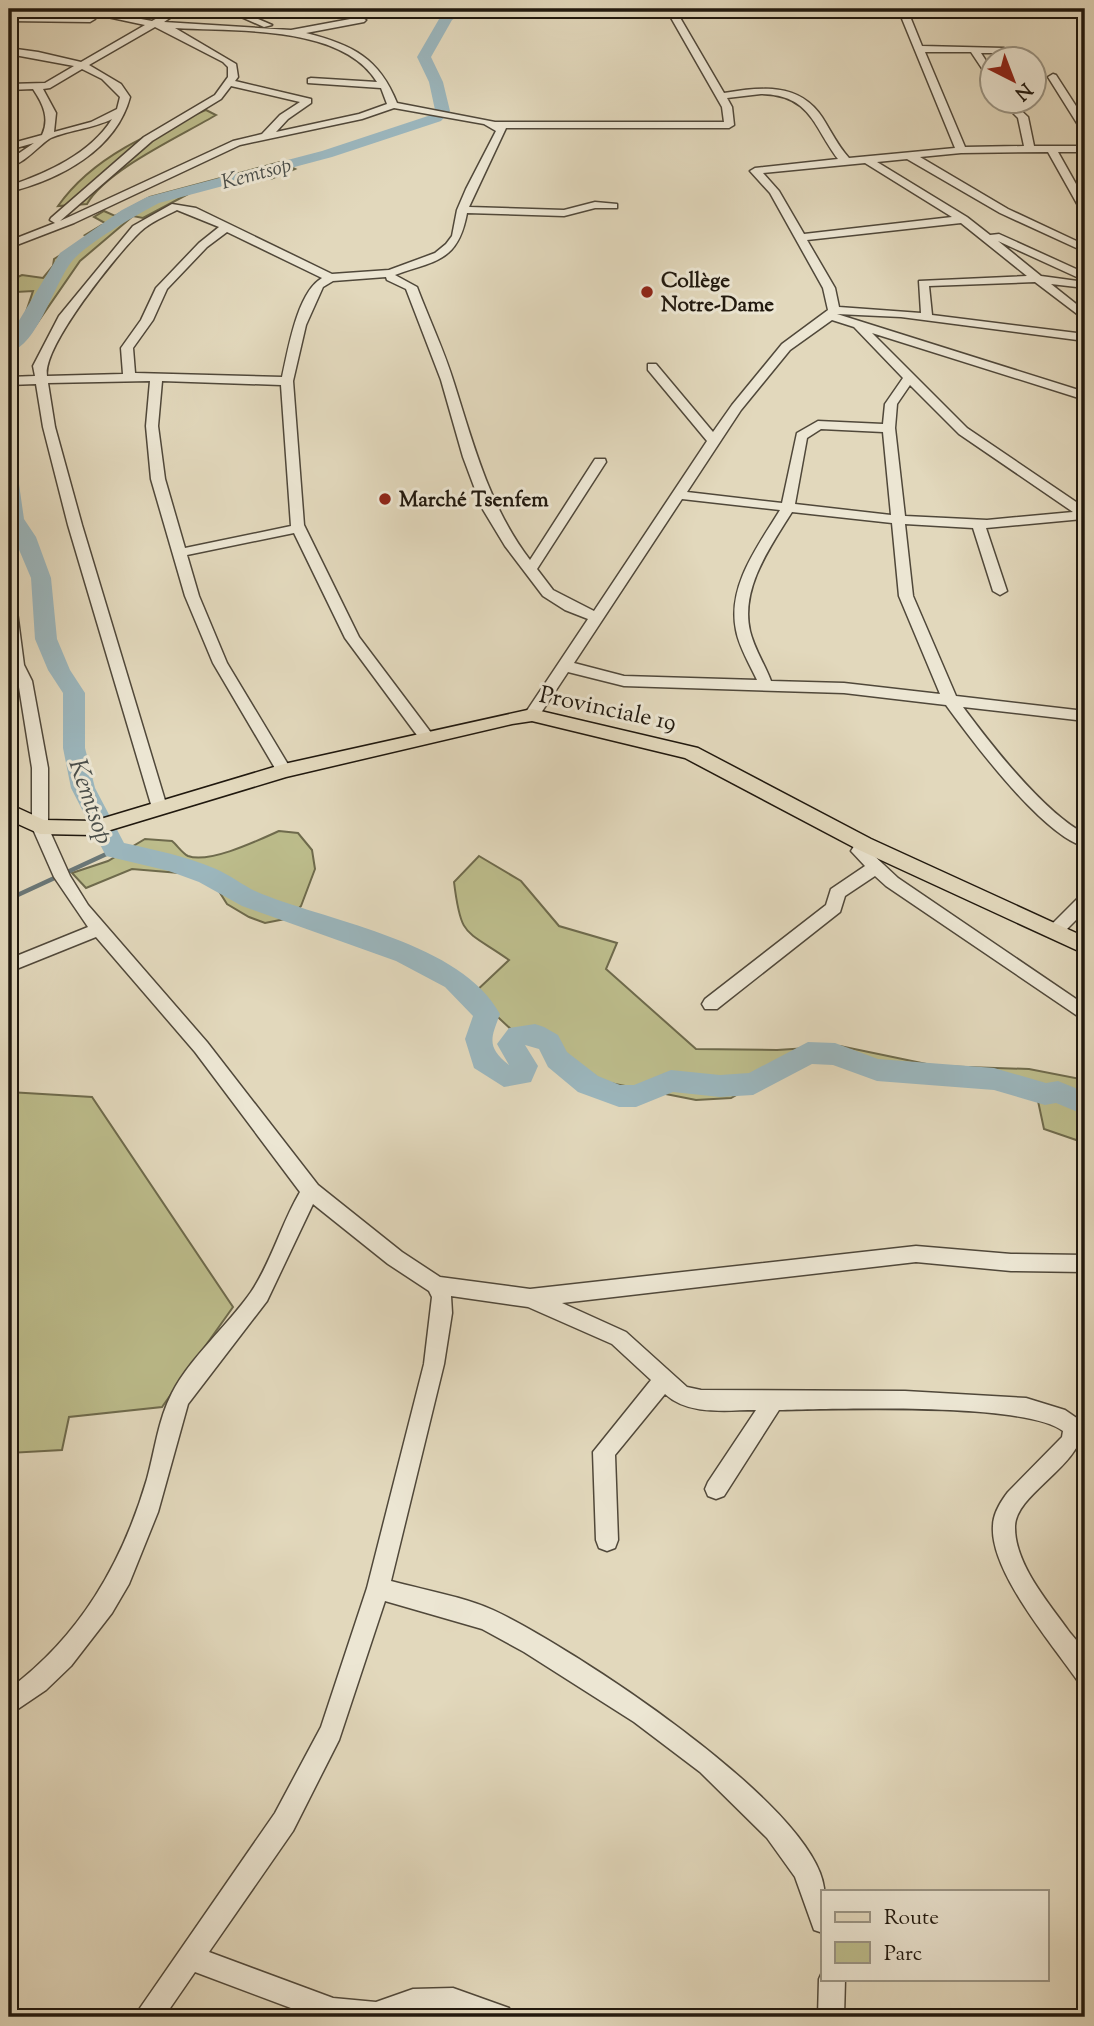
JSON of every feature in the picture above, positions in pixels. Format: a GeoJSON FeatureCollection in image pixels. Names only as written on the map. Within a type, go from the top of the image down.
{"type":"FeatureCollection","features":[{"type":"Feature","properties":{"kind":"main road","name":"Provinciale 19"},"geometry":{"type":"LineString","coordinates":[[9,811],[40,827],[68,831],[102,825],[284,771],[512,717],[532,715],[691,753],[864,844],[1056,930],[1085,946]]}},
{"type":"Feature","properties":{"kind":"street"},"geometry":{"type":"LineString","coordinates":[[74,9],[125,21]]}},
{"type":"Feature","properties":{"kind":"street"},"geometry":{"type":"LineString","coordinates":[[9,87],[37,88],[57,82],[179,9]]}},
{"type":"Feature","properties":{"kind":"street"},"geometry":{"type":"LineString","coordinates":[[229,9],[291,33],[361,20]]}},
{"type":"Feature","properties":{"kind":"street"},"geometry":{"type":"LineString","coordinates":[[9,245],[49,230],[204,157],[267,135],[362,116],[393,105],[495,125],[729,125],[727,107],[722,96],[671,9]]}},
{"type":"Feature","properties":{"kind":"street"},"geometry":{"type":"LineString","coordinates":[[902,9],[921,49],[945,118],[961,150]]}},
{"type":"Feature","properties":{"kind":"street"},"geometry":{"type":"LineString","coordinates":[[9,18],[125,21],[291,33],[323,40],[360,57],[374,67],[386,85],[393,105]]}},
{"type":"Feature","properties":{"kind":"street"},"geometry":{"type":"LineString","coordinates":[[49,230],[50,224],[82,199],[124,158],[148,139],[218,97],[230,83],[233,66],[226,60],[158,24]]}},
{"type":"Feature","properties":{"kind":"street"},"geometry":{"type":"LineString","coordinates":[[921,49],[978,51]]}},
{"type":"Feature","properties":{"kind":"street"},"geometry":{"type":"LineString","coordinates":[[9,51],[49,55],[83,67],[122,90],[124,108],[117,120],[89,150],[46,177],[9,189]]}},
{"type":"Feature","properties":{"kind":"street"},"geometry":{"type":"LineString","coordinates":[[975,51],[978,56]]}},
{"type":"Feature","properties":{"kind":"street"},"geometry":{"type":"LineString","coordinates":[[832,313],[830,288],[774,191],[755,172],[961,150],[1084,149],[1085,129],[1053,77]]}},
{"type":"Feature","properties":{"kind":"street"},"geometry":{"type":"LineString","coordinates":[[311,81],[386,85]]}},
{"type":"Feature","properties":{"kind":"street"},"geometry":{"type":"LineString","coordinates":[[230,83],[308,102],[284,117],[267,135]]}},
{"type":"Feature","properties":{"kind":"street"},"geometry":{"type":"LineString","coordinates":[[9,164],[50,134],[52,110],[37,88]]}},
{"type":"Feature","properties":{"kind":"street"},"geometry":{"type":"LineString","coordinates":[[722,96],[758,91],[793,94],[810,106],[847,163]]}},
{"type":"Feature","properties":{"kind":"street"},"geometry":{"type":"LineString","coordinates":[[9,147],[94,124],[124,108]]}},
{"type":"Feature","properties":{"kind":"street"},"geometry":{"type":"LineString","coordinates":[[1022,116],[1030,150]]}},
{"type":"Feature","properties":{"kind":"street"},"geometry":{"type":"LineString","coordinates":[[427,738],[352,638],[299,528],[287,381],[300,325],[317,285],[330,278],[391,273],[439,255],[457,236],[462,210],[502,131],[495,125]]}},
{"type":"Feature","properties":{"kind":"street"},"geometry":{"type":"LineString","coordinates":[[1052,150],[1085,209]]}},
{"type":"Feature","properties":{"kind":"street"},"geometry":{"type":"LineString","coordinates":[[910,156],[1022,221],[1085,249]]}},
{"type":"Feature","properties":{"kind":"street"},"geometry":{"type":"LineString","coordinates":[[869,161],[963,219],[1037,258],[1085,277]]}},
{"type":"Feature","properties":{"kind":"street"},"geometry":{"type":"LineString","coordinates":[[462,210],[564,213],[595,205],[613,206]]}},
{"type":"Feature","properties":{"kind":"street"},"geometry":{"type":"LineString","coordinates":[[159,807],[72,513],[43,399],[43,380],[39,366],[65,316],[137,228],[176,206],[185,207],[330,278]]}},
{"type":"Feature","properties":{"kind":"street"},"geometry":{"type":"LineString","coordinates":[[799,238],[963,219],[1085,317]]}},
{"type":"Feature","properties":{"kind":"street"},"geometry":{"type":"LineString","coordinates":[[129,377],[127,348],[147,320],[162,288],[204,245],[226,228]]}},
{"type":"Feature","properties":{"kind":"street"},"geometry":{"type":"LineString","coordinates":[[391,278],[411,287],[447,380],[470,457],[489,508],[548,593],[570,607],[598,618]]}},
{"type":"Feature","properties":{"kind":"street"},"geometry":{"type":"LineString","coordinates":[[927,318],[923,283],[1035,279],[1085,285]]}},
{"type":"Feature","properties":{"kind":"street"},"geometry":{"type":"LineString","coordinates":[[832,313],[857,326],[1085,397]]}},
{"type":"Feature","properties":{"kind":"street"},"geometry":{"type":"LineString","coordinates":[[532,715],[681,495],[713,440],[786,347],[832,313],[927,318],[1085,338]]}},
{"type":"Feature","properties":{"kind":"street"},"geometry":{"type":"LineString","coordinates":[[857,326],[978,443],[1083,516]]}},
{"type":"Feature","properties":{"kind":"street"},"geometry":{"type":"LineString","coordinates":[[652,367],[713,440]]}},
{"type":"Feature","properties":{"kind":"street"},"geometry":{"type":"LineString","coordinates":[[9,381],[156,377],[287,381]]}},
{"type":"Feature","properties":{"kind":"street"},"geometry":{"type":"LineString","coordinates":[[156,377],[152,426],[158,479],[192,596],[220,663],[284,771]]}},
{"type":"Feature","properties":{"kind":"street"},"geometry":{"type":"LineString","coordinates":[[909,378],[891,404],[889,428],[906,596],[949,698],[977,736],[1042,809],[1070,833],[1085,841]]}},
{"type":"Feature","properties":{"kind":"street"},"geometry":{"type":"LineString","coordinates":[[765,683],[743,631],[741,597],[763,548],[788,508],[801,436],[808,429],[834,424],[889,428]]}},
{"type":"Feature","properties":{"kind":"street"},"geometry":{"type":"LineString","coordinates":[[530,570],[600,462]]}},
{"type":"Feature","properties":{"kind":"street"},"geometry":{"type":"LineString","coordinates":[[681,495],[900,521],[978,524],[1083,516]]}},
{"type":"Feature","properties":{"kind":"street"},"geometry":{"type":"LineString","coordinates":[[978,524],[1000,590]]}},
{"type":"Feature","properties":{"kind":"street"},"geometry":{"type":"LineString","coordinates":[[179,553],[299,528]]}},
{"type":"Feature","properties":{"kind":"street"},"geometry":{"type":"LineString","coordinates":[[9,604],[17,665],[25,681],[40,768],[40,827],[61,873],[99,929],[201,1047],[311,1191],[395,1258],[436,1285],[530,1298],[916,1254],[958,1255],[1009,1262],[1063,1260],[1085,1263]]}},
{"type":"Feature","properties":{"kind":"street"},"geometry":{"type":"LineString","coordinates":[[565,666],[624,681],[765,683],[949,698],[1085,716]]}},
{"type":"Feature","properties":{"kind":"street"},"geometry":{"type":"LineString","coordinates":[[864,844],[859,851],[892,882],[1085,1014]]}},
{"type":"Feature","properties":{"kind":"street"},"geometry":{"type":"LineString","coordinates":[[711,1004],[834,908],[837,893],[876,867]]}},
{"type":"Feature","properties":{"kind":"street"},"geometry":{"type":"LineString","coordinates":[[1056,930],[1085,901]]}},
{"type":"Feature","properties":{"kind":"street"},"geometry":{"type":"LineString","coordinates":[[9,966],[99,929]]}},
{"type":"Feature","properties":{"kind":"street"},"geometry":{"type":"LineString","coordinates":[[9,1703],[51,1672],[94,1624],[144,1526],[176,1406],[187,1386],[224,1343],[270,1278],[293,1219],[311,1191]]}},
{"type":"Feature","properties":{"kind":"street"},"geometry":{"type":"LineString","coordinates":[[149,2017],[284,1822],[331,1732],[377,1588],[434,1364],[442,1313],[442,1297],[436,1285]]}},
{"type":"Feature","properties":{"kind":"street"},"geometry":{"type":"LineString","coordinates":[[530,1298],[619,1338],[637,1351],[663,1381],[681,1395],[701,1400],[894,1401],[1027,1408],[1079,1425],[1072,1441],[1008,1509],[1002,1528],[1005,1549],[1030,1593],[1085,1672]]}},
{"type":"Feature","properties":{"kind":"street"},"geometry":{"type":"LineString","coordinates":[[607,1540],[604,1452],[663,1381]]}},
{"type":"Feature","properties":{"kind":"street"},"geometry":{"type":"LineString","coordinates":[[716,1489],[773,1401]]}},
{"type":"Feature","properties":{"kind":"street"},"geometry":{"type":"LineString","coordinates":[[377,1588],[486,1619],[532,1644],[642,1714],[708,1764],[776,1829],[805,1870],[821,1915]]}},
{"type":"Feature","properties":{"kind":"street"},"geometry":{"type":"LineString","coordinates":[[191,1958],[333,2011],[376,2015],[413,2002],[453,2001],[500,2017]]}},
{"type":"Feature","properties":{"kind":"street"},"geometry":{"type":"LineString","coordinates":[[831,2017],[832,1980]]}},
{"type":"Feature","properties":{"kind":"green space"},"geometry":{"type":"Polygon","coordinates":[[[206,110],[216,115],[127,166],[97,191],[87,204],[58,206],[72,188],[106,159],[165,127],[206,110]]]}},
{"type":"Feature","properties":{"kind":"green space"},"geometry":{"type":"Polygon","coordinates":[[[280,162],[295,169],[271,179],[256,173],[229,183],[226,181],[190,193],[143,218],[133,216],[80,261],[31,332],[17,342],[9,362],[9,337],[21,327],[33,291],[16,292],[11,280],[22,275],[43,278],[53,266],[54,259],[90,237],[85,235],[105,223],[94,217],[104,211],[115,216],[150,197],[280,162]]]}},
{"type":"Feature","properties":{"kind":"green space"},"geometry":{"type":"Polygon","coordinates":[[[279,831],[298,833],[312,850],[315,869],[301,906],[290,918],[265,923],[249,917],[227,904],[215,885],[203,875],[132,869],[86,888],[72,873],[108,861],[145,839],[172,841],[186,855],[197,858],[234,850],[279,831]]]}},
{"type":"Feature","properties":{"kind":"green space"},"geometry":{"type":"Polygon","coordinates":[[[479,856],[521,881],[559,926],[617,943],[606,969],[696,1049],[777,1050],[840,1046],[936,1066],[1029,1069],[1080,1079],[1085,1075],[1085,1143],[1044,1129],[1035,1087],[999,1077],[857,1065],[805,1056],[731,1098],[696,1100],[610,1083],[585,1073],[565,1058],[551,1037],[537,1028],[514,1032],[473,994],[509,960],[474,937],[463,924],[459,914],[454,882],[479,856]]]}},
{"type":"Feature","properties":{"kind":"green space"},"geometry":{"type":"Polygon","coordinates":[[[9,1092],[92,1097],[233,1307],[162,1407],[69,1417],[62,1450],[9,1453],[9,1092]]]}},
{"type":"Feature","properties":{"kind":"waterway"},"geometry":{"type":"LineString","coordinates":[[393,9],[451,15]]}},
{"type":"Feature","properties":{"kind":"waterway","name":"Kemtsop"},"geometry":{"type":"LineString","coordinates":[[9,347],[24,331],[66,257],[128,213],[153,200],[327,154],[436,118],[443,111],[436,82],[424,57],[447,17],[462,9]]}},
{"type":"Feature","properties":{"kind":"waterway"},"geometry":{"type":"LineString","coordinates":[[9,484],[14,519],[26,537],[41,578],[46,639],[59,670],[74,693],[74,748],[83,788],[115,850],[173,863],[208,876],[251,900],[405,954],[454,980],[487,1014],[478,1039],[483,1060],[504,1076],[521,1074],[525,1066],[510,1044],[518,1035],[535,1034],[549,1042],[557,1059],[588,1084],[619,1096],[636,1096],[671,1081],[720,1086],[753,1084],[808,1053],[835,1054],[877,1070],[994,1079],[1023,1085],[1045,1094],[1058,1092],[1085,1104]]}},
{"type":"Feature","properties":{"kind":"waterway","name":"Kemtsop"},"geometry":{"type":"LineString","coordinates":[[9,899],[115,850]]}},
{"type":"Feature","properties":{"kind":"place","name":"Collège Notre-Dame"},"geometry":{"type":"Point","coordinates":[647,292]}},
{"type":"Feature","properties":{"kind":"place","name":"Marché Tsenfem"},"geometry":{"type":"Point","coordinates":[385,499]}}]}
